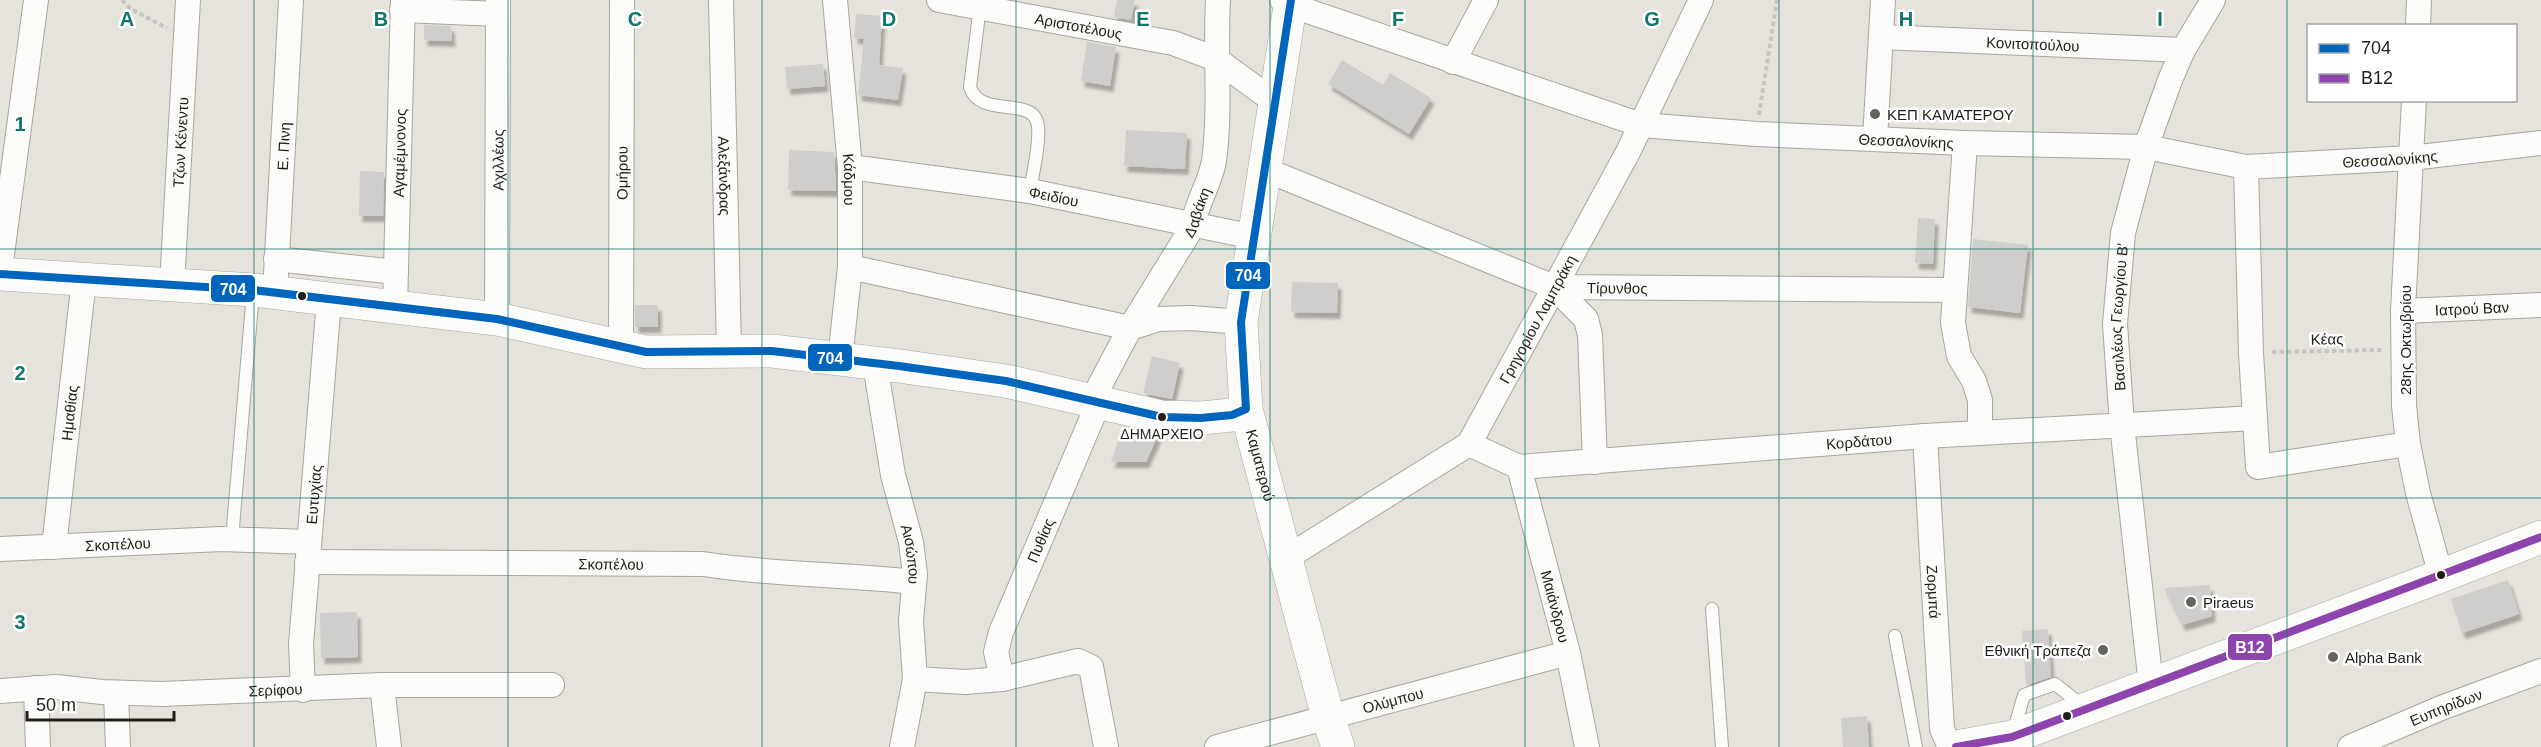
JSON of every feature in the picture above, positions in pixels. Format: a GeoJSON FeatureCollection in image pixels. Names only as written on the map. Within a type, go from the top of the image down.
{"type":"FeatureCollection","features":[{"type":"Feature","properties":{"kind":"street"},"geometry":{"type":"LineString","coordinates":[[0,269],[36,0]]}},
{"type":"Feature","properties":{"kind":"street","name":"Τζων Κένεντυ"},"geometry":{"type":"LineString","coordinates":[[172,284],[188,0]]}},
{"type":"Feature","properties":{"kind":"street","name":"Ε. Πινη"},"geometry":{"type":"LineString","coordinates":[[264,291],[276,259],[291,0]]}},
{"type":"Feature","properties":{"kind":"street","name":"Ομήρου"},"geometry":{"type":"LineString","coordinates":[[621,347],[622,0]]}},
{"type":"Feature","properties":{"kind":"street","name":"Αλεξάνδρας"},"geometry":{"type":"LineString","coordinates":[[721,0],[729,351]]}},
{"type":"Feature","properties":{"kind":"street","name":"Κάδμου"},"geometry":{"type":"LineString","coordinates":[[835,0],[850,167],[850,267],[840,359]]}},
{"type":"Feature","properties":{"kind":"street","name":"Αριστοτέλους"},"geometry":{"type":"LineString","coordinates":[[939,0],[1173,43],[1216,59],[1275,102]]}},
{"type":"Feature","properties":{"kind":"street","name":"Δαβάκη"},"geometry":{"type":"LineString","coordinates":[[1094,403],[1130,328],[1193,226],[1194,215],[1203,196],[1213,163],[1218,0]]}},
{"type":"Feature","properties":{"kind":"street"},"geometry":{"type":"LineString","coordinates":[[1453,62],[1486,0]]}},
{"type":"Feature","properties":{"kind":"street","name":"Γρηγορίου Λαμπράκη"},"geometry":{"type":"LineString","coordinates":[[1286,558],[1469,444],[1641,125],[1701,0]]}},
{"type":"Feature","properties":{"kind":"street"},"geometry":{"type":"LineString","coordinates":[[1875,139],[1883,0]]}},
{"type":"Feature","properties":{"kind":"street","name":"Βασιλέως Γεωργίου Β'"},"geometry":{"type":"LineString","coordinates":[[2151,685],[2122,425],[2115,324],[2122,233],[2146,147],[2170,80],[2183,50],[2213,0]]}},
{"type":"Feature","properties":{"kind":"street"},"geometry":{"type":"LineString","coordinates":[[2418,24],[2419,0]]}},
{"type":"Feature","properties":{"kind":"street","name":"Θεσσαλονίκης"},"geometry":{"type":"LineString","coordinates":[[1288,2],[1453,62],[1641,125],[1756,134],[1965,143],[2146,147],[2246,167],[2411,159],[2541,143]]}},
{"type":"Feature","properties":{"kind":"street","name":"Καματερού"},"geometry":{"type":"LineString","coordinates":[[1288,2],[1266,170],[1241,322],[1246,409],[1333,732]]}},
{"type":"Feature","properties":{"kind":"street"},"geometry":{"type":"LineString","coordinates":[[402,5],[498,7]]}},
{"type":"Feature","properties":{"kind":"street","name":"Αγαμέμνονος"},"geometry":{"type":"LineString","coordinates":[[395,306],[402,5]]}},
{"type":"Feature","properties":{"kind":"street","name":"Αχιλλέως"},"geometry":{"type":"LineString","coordinates":[[497,319],[498,7]]}},
{"type":"Feature","properties":{"kind":"street","name":"Κονιτοπούλου"},"geometry":{"type":"LineString","coordinates":[[1881,37],[2183,50]]}},
{"type":"Feature","properties":{"kind":"street","name":"28ης Οκτωβρίου"},"geometry":{"type":"LineString","coordinates":[[2414,102],[2403,311],[2404,405],[2408,444],[2418,493],[2441,576]]}},
{"type":"Feature","properties":{"kind":"street"},"geometry":{"type":"LineString","coordinates":[[1965,143],[1953,323],[1955,344],[1965,369],[1974,381],[1980,400],[1980,432]]}},
{"type":"Feature","properties":{"kind":"street","name":"Φειδίου"},"geometry":{"type":"LineString","coordinates":[[850,167],[1030,191],[1254,237]]}},
{"type":"Feature","properties":{"kind":"street"},"geometry":{"type":"LineString","coordinates":[[2246,167],[2251,353],[2258,467],[2408,444]]}},
{"type":"Feature","properties":{"kind":"street","name":"Τίρυνθος"},"geometry":{"type":"LineString","coordinates":[[1266,170],[1554,287],[1955,290]]}},
{"type":"Feature","properties":{"kind":"street"},"geometry":{"type":"LineString","coordinates":[[276,259],[396,272]]}},
{"type":"Feature","properties":{"kind":"street"},"geometry":{"type":"LineString","coordinates":[[850,267],[1130,328],[1158,320],[1191,318],[1241,322]]}},
{"type":"Feature","properties":{"kind":"street"},"geometry":{"type":"LineString","coordinates":[[0,274],[264,291],[395,306],[497,319],[646,352],[772,351],[840,359],[1006,381],[1162,417],[1232,415],[1246,409]]}},
{"type":"Feature","properties":{"kind":"street","name":"Ημαθίας"},"geometry":{"type":"LineString","coordinates":[[54,547],[84,279]]}},
{"type":"Feature","properties":{"kind":"street"},"geometry":{"type":"LineString","coordinates":[[1554,287],[1586,319],[1590,335],[1595,462]]}},
{"type":"Feature","properties":{"kind":"street","name":"Ευτυχίας"},"geometry":{"type":"LineString","coordinates":[[303,690],[300,660],[329,300]]}},
{"type":"Feature","properties":{"kind":"street","name":"Ιατρού Βαν"},"geometry":{"type":"LineString","coordinates":[[2403,311],[2541,306]]}},
{"type":"Feature","properties":{"kind":"street","name":"Αισώπου"},"geometry":{"type":"LineString","coordinates":[[875,364],[893,475],[910,542],[914,582],[911,621],[915,679],[902,747]]}},
{"type":"Feature","properties":{"kind":"street","name":"Πυθίας"},"geometry":{"type":"LineString","coordinates":[[1002,679],[996,652],[1001,632],[1094,403]]}},
{"type":"Feature","properties":{"kind":"street","name":"Κορδάτου"},"geometry":{"type":"LineString","coordinates":[[1469,444],[1519,467],[1980,432],[2255,418]]}},
{"type":"Feature","properties":{"kind":"street","name":"Ζορμπά"},"geometry":{"type":"LineString","coordinates":[[1924,436],[1942,729],[1950,747]]}},
{"type":"Feature","properties":{"kind":"street","name":"Μαιάνδρου"},"geometry":{"type":"LineString","coordinates":[[1519,467],[1568,652],[1587,747]]}},
{"type":"Feature","properties":{"kind":"street","name":"Σκοπέλου"},"geometry":{"type":"LineString","coordinates":[[0,549],[232,539],[308,552],[703,564],[761,572],[842,575],[914,582]]}},
{"type":"Feature","properties":{"kind":"street"},"geometry":{"type":"LineString","coordinates":[[1956,747],[2012,737],[2540,541]]}},
{"type":"Feature","properties":{"kind":"street","name":"Ολύμπου"},"geometry":{"type":"LineString","coordinates":[[1217,747],[1333,732],[1568,652]]}},
{"type":"Feature","properties":{"kind":"street"},"geometry":{"type":"LineString","coordinates":[[915,679],[966,682],[1002,679],[1078,661],[1091,667],[1106,747]]}},
{"type":"Feature","properties":{"kind":"street","name":"Ευπηρίδων"},"geometry":{"type":"LineString","coordinates":[[2350,747],[2441,708],[2541,671]]}},
{"type":"Feature","properties":{"kind":"street"},"geometry":{"type":"LineString","coordinates":[[382,685],[389,747]]}},
{"type":"Feature","properties":{"kind":"street","name":"Σερίφου"},"geometry":{"type":"LineString","coordinates":[[0,691],[56,687],[116,693],[161,694],[382,685],[552,685]]}},
{"type":"Feature","properties":{"kind":"street"},"geometry":{"type":"LineString","coordinates":[[36,688],[38,747]]}},
{"type":"Feature","properties":{"kind":"street"},"geometry":{"type":"LineString","coordinates":[[116,693],[118,747]]}},
{"type":"Feature","properties":{"kind":"lane"},"geometry":{"type":"LineString","coordinates":[[980,6],[970,87],[973,97],[981,102],[1027,110],[1035,115],[1038,126],[1030,191]]}},
{"type":"Feature","properties":{"kind":"lane"},"geometry":{"type":"LineString","coordinates":[[232,539],[264,291]]}},
{"type":"Feature","properties":{"kind":"lane"},"geometry":{"type":"LineString","coordinates":[[1712,609],[1722,747]]}},
{"type":"Feature","properties":{"kind":"lane"},"geometry":{"type":"LineString","coordinates":[[1895,636],[1916,747]]}},
{"type":"Feature","properties":{"kind":"path"},"geometry":{"type":"LineString","coordinates":[[122,0],[131,9],[185,37]]}},
{"type":"Feature","properties":{"kind":"path"},"geometry":{"type":"LineString","coordinates":[[1756,134],[1777,0]]}},
{"type":"Feature","properties":{"kind":"path","name":"Κέας"},"geometry":{"type":"LineString","coordinates":[[2251,353],[2403,349]]}},
{"type":"Feature","properties":{"kind":"building"},"geometry":{"type":"Polygon","coordinates":[[[1117,0],[1135,0],[1131,20],[1114,17],[1117,0]]]}},
{"type":"Feature","properties":{"kind":"building"},"geometry":{"type":"Polygon","coordinates":[[[856,14],[882,16],[879,65],[903,68],[898,100],[858,95],[864,39],[854,38],[856,14]]]}},
{"type":"Feature","properties":{"kind":"building"},"geometry":{"type":"Polygon","coordinates":[[[424,25],[451,26],[452,41],[424,40],[424,25]]]}},
{"type":"Feature","properties":{"kind":"building"},"geometry":{"type":"Polygon","coordinates":[[[1087,42],[1116,47],[1110,86],[1081,81],[1087,42]]]}},
{"type":"Feature","properties":{"kind":"building"},"geometry":{"type":"Polygon","coordinates":[[[1342,60],[1383,85],[1390,73],[1431,98],[1409,134],[1328,84],[1342,60]]]}},
{"type":"Feature","properties":{"kind":"building"},"geometry":{"type":"Polygon","coordinates":[[[823,64],[825,86],[787,89],[785,67],[823,64]]]}},
{"type":"Feature","properties":{"kind":"building"},"geometry":{"type":"Polygon","coordinates":[[[1126,130],[1187,133],[1185,169],[1124,166],[1126,130]]]}},
{"type":"Feature","properties":{"kind":"building"},"geometry":{"type":"Polygon","coordinates":[[[789,150],[834,152],[836,191],[788,190],[789,150]]]}},
{"type":"Feature","properties":{"kind":"building"},"geometry":{"type":"Polygon","coordinates":[[[360,171],[384,172],[383,216],[359,216],[360,171]]]}},
{"type":"Feature","properties":{"kind":"building"},"geometry":{"type":"Polygon","coordinates":[[[1918,218],[1935,219],[1933,264],[1915,263],[1918,218]]]}},
{"type":"Feature","properties":{"kind":"building"},"geometry":{"type":"Polygon","coordinates":[[[1973,239],[2028,245],[2020,313],[1968,307],[1973,239]]]}},
{"type":"Feature","properties":{"kind":"building"},"geometry":{"type":"Polygon","coordinates":[[[1292,282],[1338,283],[1337,313],[1291,312],[1292,282]]]}},
{"type":"Feature","properties":{"kind":"building"},"geometry":{"type":"Polygon","coordinates":[[[635,305],[658,305],[658,327],[635,327],[635,305]]]}},
{"type":"Feature","properties":{"kind":"building"},"geometry":{"type":"Polygon","coordinates":[[[1152,356],[1180,363],[1172,399],[1143,393],[1152,356]]]}},
{"type":"Feature","properties":{"kind":"building"},"geometry":{"type":"Polygon","coordinates":[[[1123,427],[1158,435],[1146,462],[1111,462],[1123,427]]]}},
{"type":"Feature","properties":{"kind":"building"},"geometry":{"type":"Polygon","coordinates":[[[2508,580],[2519,614],[2462,633],[2451,599],[2508,580]]]}},
{"type":"Feature","properties":{"kind":"building","name":"Piraeus"},"geometry":{"type":"Polygon","coordinates":[[[2210,585],[2212,616],[2182,625],[2164,588],[2210,585]]]}},
{"type":"Feature","properties":{"kind":"building"},"geometry":{"type":"Polygon","coordinates":[[[357,612],[358,657],[321,658],[320,613],[357,612]]]}},
{"type":"Feature","properties":{"kind":"building"},"geometry":{"type":"Polygon","coordinates":[[[2048,629],[2051,677],[2026,685],[2022,631],[2048,629]]]}},
{"type":"Feature","properties":{"kind":"building"},"geometry":{"type":"Polygon","coordinates":[[[1867,716],[1869,747],[1843,747],[1841,718],[1867,716]]]}},
{"type":"Feature","properties":{"kind":"transit line","name":"704"},"geometry":{"type":"LineString","coordinates":[[0,274],[253,290],[497,319],[646,352],[772,351],[1006,381],[1162,417],[1201,418],[1232,415],[1246,409],[1241,322],[1291,0]]}},
{"type":"Feature","properties":{"kind":"transit line","name":"Β12"},"geometry":{"type":"LineString","coordinates":[[1956,747],[2012,737],[2541,537]]}},
{"type":"Feature","properties":{"kind":"place","name":"ΚΕΠ ΚΑΜΑΤΕΡΟΥ"},"geometry":{"type":"Point","coordinates":[1875,114]}},
{"type":"Feature","properties":{"kind":"place","name":"ΔΗΜΑΡΧΕΙΟ"},"geometry":{"type":"Point","coordinates":[1162,417]}},
{"type":"Feature","properties":{"kind":"place","name":"Piraeus"},"geometry":{"type":"Point","coordinates":[2191,602]}},
{"type":"Feature","properties":{"kind":"place","name":"Εθνική Τράπεζα"},"geometry":{"type":"Point","coordinates":[2103,650]}},
{"type":"Feature","properties":{"kind":"place","name":"Alpha Bank"},"geometry":{"type":"Point","coordinates":[2333,657]}}]}
